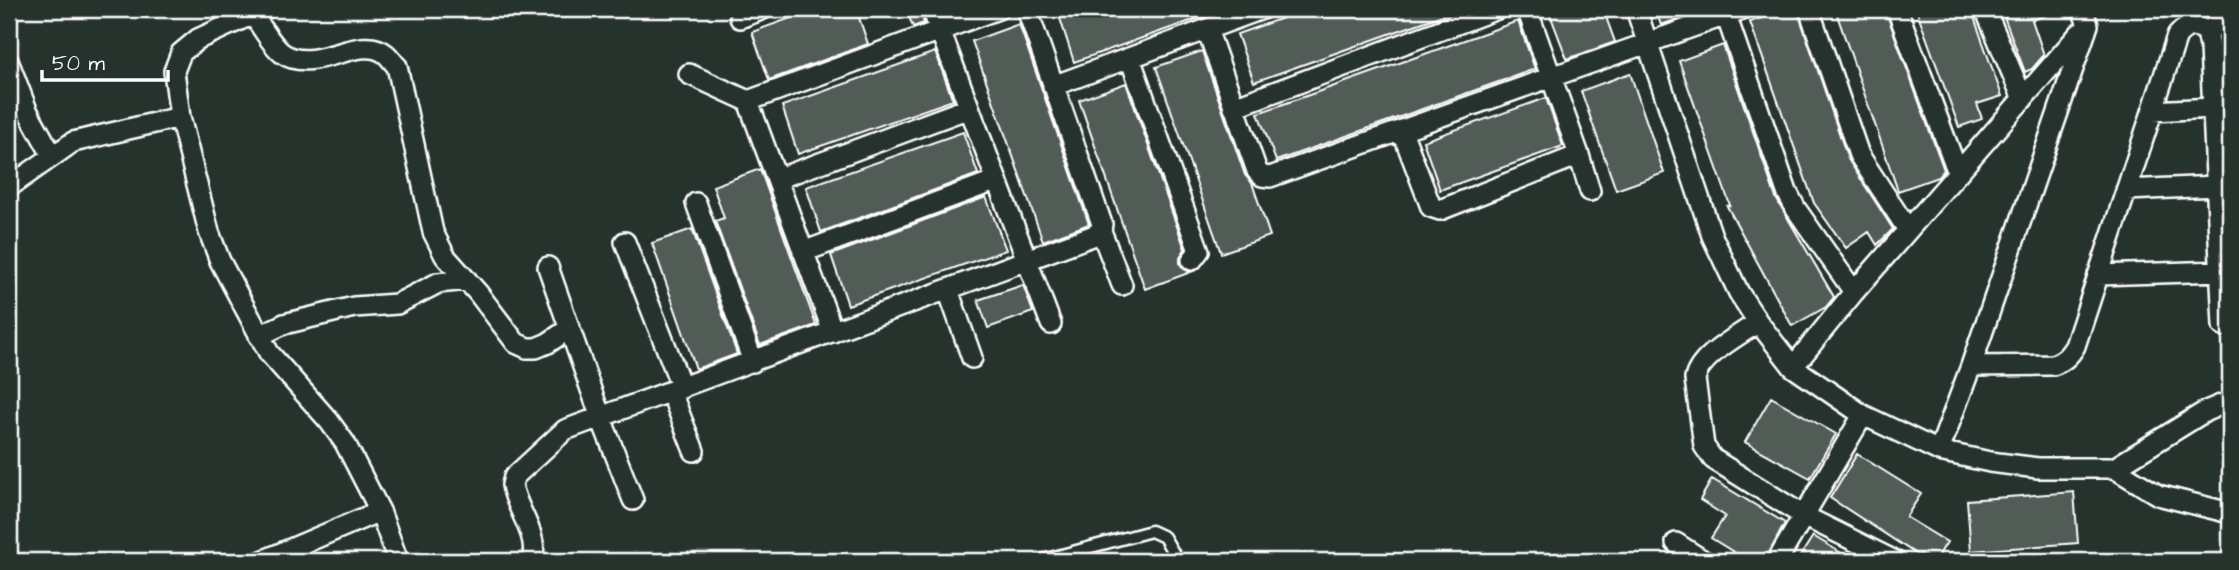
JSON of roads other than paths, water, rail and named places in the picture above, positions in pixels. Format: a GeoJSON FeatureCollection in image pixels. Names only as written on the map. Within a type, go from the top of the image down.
{"type":"FeatureCollection","features":[{"type":"Feature","properties":{"kind":"street"},"geometry":{"type":"LineString","coordinates":[[740,18],[763,9]]}},
{"type":"Feature","properties":{"kind":"street"},"geometry":{"type":"LineString","coordinates":[[932,9],[1051,324]]}},
{"type":"Feature","properties":{"kind":"street"},"geometry":{"type":"LineString","coordinates":[[748,101],[998,9]]}},
{"type":"Feature","properties":{"kind":"street"},"geometry":{"type":"LineString","coordinates":[[1009,9],[1016,15],[1033,12],[1053,86],[1102,224],[1101,231],[1122,285]]}},
{"type":"Feature","properties":{"kind":"street"},"geometry":{"type":"LineString","coordinates":[[1053,86],[1262,9]]}},
{"type":"Feature","properties":{"kind":"street"},"geometry":{"type":"LineString","coordinates":[[1234,107],[1497,9]]}},
{"type":"Feature","properties":{"kind":"street"},"geometry":{"type":"LineString","coordinates":[[1527,9],[1590,191]]}},
{"type":"Feature","properties":{"kind":"street"},"geometry":{"type":"LineString","coordinates":[[1636,9],[1712,236],[1739,293],[1793,367],[1863,415],[1939,451],[1990,463],[2038,468],[2115,468],[2206,411],[2230,401]]}},
{"type":"Feature","properties":{"kind":"street"},"geometry":{"type":"LineString","coordinates":[[1809,9],[1859,155],[1908,230]]}},
{"type":"Feature","properties":{"kind":"street"},"geometry":{"type":"LineString","coordinates":[[1897,9],[1958,173]]}},
{"type":"Feature","properties":{"kind":"street"},"geometry":{"type":"LineString","coordinates":[[1985,9],[2023,99]]}},
{"type":"Feature","properties":{"kind":"street"},"geometry":{"type":"LineString","coordinates":[[1970,366],[2053,365],[2066,359],[2075,346],[2177,36],[2188,26],[2228,17],[2230,10]]}},
{"type":"Feature","properties":{"kind":"street"},"geometry":{"type":"LineString","coordinates":[[398,561],[380,511],[345,443],[276,362],[259,336],[214,247],[180,117],[174,71],[181,52],[198,39],[258,11],[283,54],[301,60],[320,59],[373,47],[386,53],[397,66],[433,232],[445,256],[516,343],[527,348],[536,348],[570,328]]}},
{"type":"Feature","properties":{"kind":"street"},"geometry":{"type":"LineString","coordinates":[[1207,29],[1258,171],[1262,176],[1269,177],[1649,43],[1731,11],[1787,192],[1854,292]]}},
{"type":"Feature","properties":{"kind":"street"},"geometry":{"type":"LineString","coordinates":[[1793,367],[1854,292],[2023,99],[2085,17]]}},
{"type":"Feature","properties":{"kind":"street"},"geometry":{"type":"LineString","coordinates":[[1939,451],[1970,366],[2085,17]]}},
{"type":"Feature","properties":{"kind":"street"},"geometry":{"type":"LineString","coordinates":[[2200,22],[2210,47],[2223,326]]}},
{"type":"Feature","properties":{"kind":"street"},"geometry":{"type":"LineString","coordinates":[[1130,58],[1199,251],[1192,260]]}},
{"type":"Feature","properties":{"kind":"street"},"geometry":{"type":"LineString","coordinates":[[9,63],[27,110],[52,155]]}},
{"type":"Feature","properties":{"kind":"street"},"geometry":{"type":"LineString","coordinates":[[690,74],[748,101],[833,332]]}},
{"type":"Feature","properties":{"kind":"street"},"geometry":{"type":"LineString","coordinates":[[777,179],[969,108]]}},
{"type":"Feature","properties":{"kind":"street"},"geometry":{"type":"LineString","coordinates":[[2152,111],[2213,108]]}},
{"type":"Feature","properties":{"kind":"street"},"geometry":{"type":"LineString","coordinates":[[9,187],[73,142],[180,117]]}},
{"type":"Feature","properties":{"kind":"street"},"geometry":{"type":"LineString","coordinates":[[1402,131],[1434,210],[1440,210],[1579,155]]}},
{"type":"Feature","properties":{"kind":"street"},"geometry":{"type":"LineString","coordinates":[[803,252],[997,180]]}},
{"type":"Feature","properties":{"kind":"street"},"geometry":{"type":"LineString","coordinates":[[2126,190],[2217,186]]}},
{"type":"Feature","properties":{"kind":"street"},"geometry":{"type":"LineString","coordinates":[[696,203],[754,362]]}},
{"type":"Feature","properties":{"kind":"street"},"geometry":{"type":"LineString","coordinates":[[532,561],[534,546],[513,493],[514,477],[565,429],[754,362],[1101,231]]}},
{"type":"Feature","properties":{"kind":"street"},"geometry":{"type":"LineString","coordinates":[[625,242],[677,390],[694,451]]}},
{"type":"Feature","properties":{"kind":"street"},"geometry":{"type":"LineString","coordinates":[[548,267],[633,500]]}},
{"type":"Feature","properties":{"kind":"street"},"geometry":{"type":"LineString","coordinates":[[2098,275],[2221,271]]}},
{"type":"Feature","properties":{"kind":"street"},"geometry":{"type":"LineString","coordinates":[[259,336],[284,324],[354,307],[397,304],[438,284],[467,280]]}},
{"type":"Feature","properties":{"kind":"street"},"geometry":{"type":"LineString","coordinates":[[948,290],[972,358]]}},
{"type":"Feature","properties":{"kind":"street"},"geometry":{"type":"LineString","coordinates":[[1758,322],[1704,360],[1696,372],[1704,446],[1713,459],[1804,516],[1895,561]]}},
{"type":"Feature","properties":{"kind":"street"},"geometry":{"type":"LineString","coordinates":[[1777,561],[1863,415]]}},
{"type":"Feature","properties":{"kind":"street"},"geometry":{"type":"LineString","coordinates":[[2115,468],[2158,495],[2230,513]]}},
{"type":"Feature","properties":{"kind":"street"},"geometry":{"type":"LineString","coordinates":[[262,561],[380,511]]}},
{"type":"Feature","properties":{"kind":"street"},"geometry":{"type":"LineString","coordinates":[[1676,543],[1704,561]]}},
{"type":"Feature","properties":{"kind":"lane"},"geometry":{"type":"LineString","coordinates":[[1038,561],[1151,531],[1164,537],[1178,561]]}}]}
